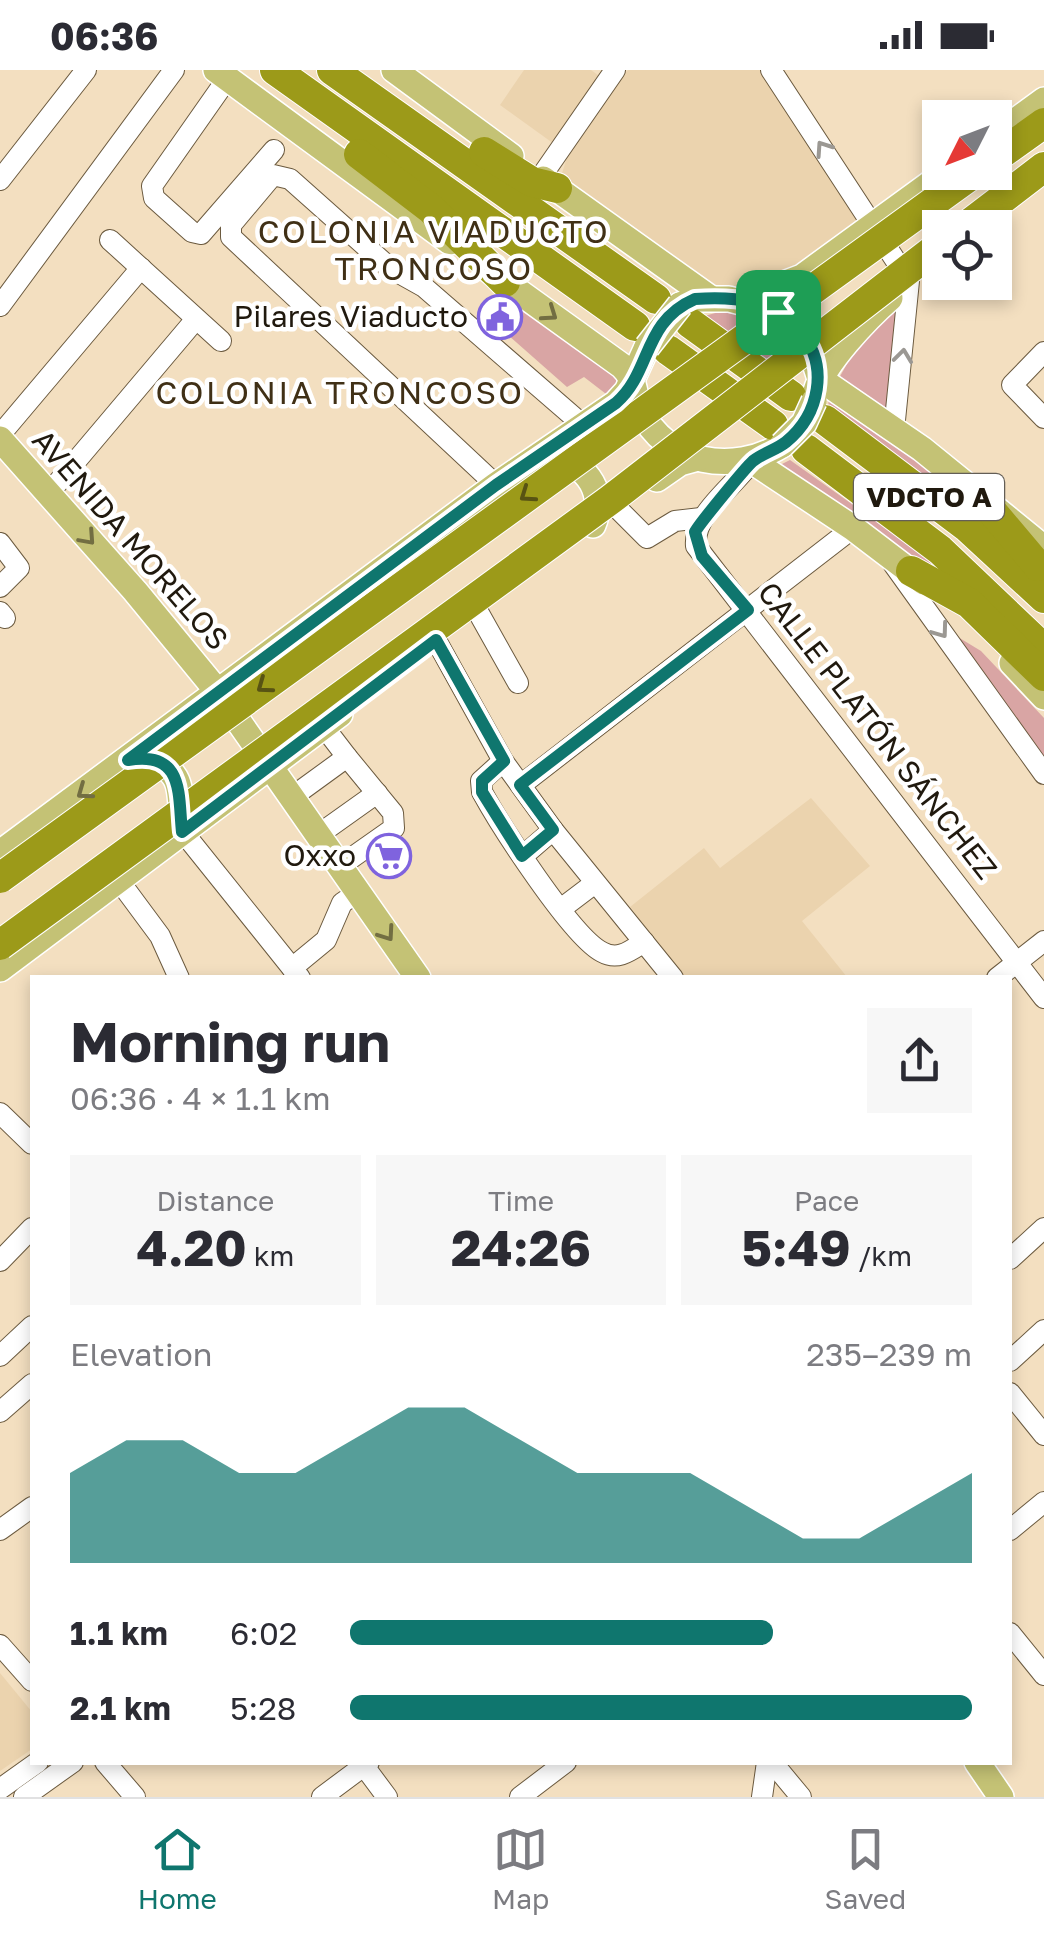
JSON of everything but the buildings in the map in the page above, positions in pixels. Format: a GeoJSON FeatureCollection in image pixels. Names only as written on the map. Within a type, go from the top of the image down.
{"type":"FeatureCollection","features":[{"type":"Feature","properties":{"kind":"highway","name":"VDCTO A"},"geometry":{"type":"LineString","coordinates":[[275,70],[940,550],[1044,649]]}},
{"type":"Feature","properties":{"kind":"highway","name":"VDCTO A"},"geometry":{"type":"LineString","coordinates":[[332,70],[675,309],[812,399],[966,527],[1044,598]]}},
{"type":"Feature","properties":{"kind":"highway"},"geometry":{"type":"LineString","coordinates":[[365,70],[544,183]]}},
{"type":"Feature","properties":{"kind":"highway"},"geometry":{"type":"LineString","coordinates":[[231,73],[431,210],[504,282]]}},
{"type":"Feature","properties":{"kind":"highway"},"geometry":{"type":"LineString","coordinates":[[1012,146],[1044,123]]}},
{"type":"Feature","properties":{"kind":"highway"},"geometry":{"type":"LineString","coordinates":[[993,210],[1043,179]]}},
{"type":"Feature","properties":{"kind":"highway"},"geometry":{"type":"LineString","coordinates":[[0,878],[950,190]]}},
{"type":"Feature","properties":{"kind":"highway"},"geometry":{"type":"LineString","coordinates":[[0,945],[610,500],[922,260]]}},
{"type":"Feature","properties":{"kind":"highway"},"geometry":{"type":"LineString","coordinates":[[974,490],[1010,538],[1044,572]]}},
{"type":"Feature","properties":{"kind":"highway"},"geometry":{"type":"LineString","coordinates":[[910,571],[969,603],[1044,676]]}},
{"type":"Feature","properties":{"kind":"main road"},"geometry":{"type":"LineString","coordinates":[[394,70],[544,183],[727,299],[766,305],[790,321],[814,354],[812,399]]}},
{"type":"Feature","properties":{"kind":"main road"},"geometry":{"type":"LineString","coordinates":[[1012,124],[1044,100]]}},
{"type":"Feature","properties":{"kind":"main road"},"geometry":{"type":"LineString","coordinates":[[1003,210],[1043,179]]}},
{"type":"Feature","properties":{"kind":"main road"},"geometry":{"type":"LineString","coordinates":[[0,854],[496,485],[623,397],[650,341],[675,309],[727,299],[802,277],[922,190]]}},
{"type":"Feature","properties":{"kind":"main road"},"geometry":{"type":"LineString","coordinates":[[905,203],[898,218],[904,241],[922,253]]}},
{"type":"Feature","properties":{"kind":"main road"},"geometry":{"type":"LineString","coordinates":[[504,282],[617,360],[634,379],[640,408],[652,427],[672,445],[718,464],[752,461],[787,440],[804,422],[812,399],[858,329],[922,271]]}},
{"type":"Feature","properties":{"kind":"main road"},"geometry":{"type":"LineString","coordinates":[[812,399],[894,430],[1044,548]]}},
{"type":"Feature","properties":{"kind":"main road","name":"AVENIDA MORELOS"},"geometry":{"type":"LineString","coordinates":[[0,437],[218,692],[416,975]]}},
{"type":"Feature","properties":{"kind":"main road"},"geometry":{"type":"LineString","coordinates":[[537,457],[567,461],[589,477],[598,500],[594,525]]}},
{"type":"Feature","properties":{"kind":"main road"},"geometry":{"type":"LineString","coordinates":[[0,969],[436,640],[680,463],[698,458]]}},
{"type":"Feature","properties":{"kind":"main road"},"geometry":{"type":"LineString","coordinates":[[752,461],[910,571],[968,619],[1044,698]]}},
{"type":"Feature","properties":{"kind":"main road"},"geometry":{"type":"LineString","coordinates":[[128,760],[152,761],[174,776],[184,800],[182,832]]}},
{"type":"Feature","properties":{"kind":"main road"},"geometry":{"type":"LineString","coordinates":[[978,1765],[1001,1797]]}},
{"type":"Feature","properties":{"kind":"street"},"geometry":{"type":"LineString","coordinates":[[1,179],[86,70]]}},
{"type":"Feature","properties":{"kind":"street"},"geometry":{"type":"LineString","coordinates":[[0,306],[174,70]]}},
{"type":"Feature","properties":{"kind":"street"},"geometry":{"type":"LineString","coordinates":[[544,183],[615,70]]}},
{"type":"Feature","properties":{"kind":"street"},"geometry":{"type":"LineString","coordinates":[[771,70],[909,282],[894,430]]}},
{"type":"Feature","properties":{"kind":"street"},"geometry":{"type":"LineString","coordinates":[[231,73],[152,186],[154,198],[192,232],[200,234],[274,150]]}},
{"type":"Feature","properties":{"kind":"street"},"geometry":{"type":"LineString","coordinates":[[496,485],[231,237],[231,225],[274,175],[290,179],[390,268],[424,287],[583,425]]}},
{"type":"Feature","properties":{"kind":"street"},"geometry":{"type":"LineString","coordinates":[[110,240],[221,341]]}},
{"type":"Feature","properties":{"kind":"street"},"geometry":{"type":"LineString","coordinates":[[0,437],[141,268]]}},
{"type":"Feature","properties":{"kind":"street"},"geometry":{"type":"LineString","coordinates":[[49,494],[196,319]]}},
{"type":"Feature","properties":{"kind":"street"},"geometry":{"type":"LineString","coordinates":[[1044,352],[1012,385],[1044,418]]}},
{"type":"Feature","properties":{"kind":"street"},"geometry":{"type":"LineString","coordinates":[[617,508],[647,538],[675,521],[701,518],[731,490],[752,461]]}},
{"type":"Feature","properties":{"kind":"street","name":"CALLE PLATÓN SÁNCHEZ"},"geometry":{"type":"LineString","coordinates":[[701,518],[696,546],[1044,998]]}},
{"type":"Feature","properties":{"kind":"street"},"geometry":{"type":"LineString","coordinates":[[520,785],[853,528]]}},
{"type":"Feature","properties":{"kind":"street"},"geometry":{"type":"LineString","coordinates":[[0,542],[19,568],[0,587]]}},
{"type":"Feature","properties":{"kind":"street"},"geometry":{"type":"LineString","coordinates":[[884,552],[1044,774]]}},
{"type":"Feature","properties":{"kind":"street"},"geometry":{"type":"LineString","coordinates":[[477,610],[518,684]]}},
{"type":"Feature","properties":{"kind":"street"},"geometry":{"type":"LineString","coordinates":[[436,640],[520,785],[671,975]]}},
{"type":"Feature","properties":{"kind":"street"},"geometry":{"type":"LineString","coordinates":[[324,727],[394,813],[394,828],[340,866]]}},
{"type":"Feature","properties":{"kind":"street"},"geometry":{"type":"LineString","coordinates":[[292,798],[348,756]]}},
{"type":"Feature","properties":{"kind":"street"},"geometry":{"type":"LineString","coordinates":[[504,761],[482,781],[482,792],[522,856],[562,908],[605,954],[623,956],[644,942]]}},
{"type":"Feature","properties":{"kind":"street"},"geometry":{"type":"LineString","coordinates":[[318,835],[377,793]]}},
{"type":"Feature","properties":{"kind":"street"},"geometry":{"type":"LineString","coordinates":[[522,856],[553,830]]}},
{"type":"Feature","properties":{"kind":"street"},"geometry":{"type":"LineString","coordinates":[[182,832],[296,973],[326,940],[342,903],[358,892]]}},
{"type":"Feature","properties":{"kind":"street"},"geometry":{"type":"LineString","coordinates":[[120,882],[160,936],[179,975]]}},
{"type":"Feature","properties":{"kind":"street"},"geometry":{"type":"LineString","coordinates":[[562,908],[595,883]]}},
{"type":"Feature","properties":{"kind":"street"},"geometry":{"type":"LineString","coordinates":[[1000,975],[1044,942]]}},
{"type":"Feature","properties":{"kind":"street"},"geometry":{"type":"LineString","coordinates":[[0,1113],[30,1142]]}},
{"type":"Feature","properties":{"kind":"street"},"geometry":{"type":"LineString","coordinates":[[1012,1256],[1044,1228]]}},
{"type":"Feature","properties":{"kind":"street"},"geometry":{"type":"LineString","coordinates":[[0,1261],[30,1230]]}},
{"type":"Feature","properties":{"kind":"street"},"geometry":{"type":"LineString","coordinates":[[0,1356],[30,1328]]}},
{"type":"Feature","properties":{"kind":"street"},"geometry":{"type":"LineString","coordinates":[[1012,1359],[1044,1330]]}},
{"type":"Feature","properties":{"kind":"street"},"geometry":{"type":"LineString","coordinates":[[0,1412],[30,1386]]}},
{"type":"Feature","properties":{"kind":"street"},"geometry":{"type":"LineString","coordinates":[[1012,1395],[1044,1435]]}},
{"type":"Feature","properties":{"kind":"street"},"geometry":{"type":"LineString","coordinates":[[1012,1528],[1044,1502]]}},
{"type":"Feature","properties":{"kind":"street"},"geometry":{"type":"LineString","coordinates":[[0,1530],[30,1508]]}},
{"type":"Feature","properties":{"kind":"street"},"geometry":{"type":"LineString","coordinates":[[1012,1636],[1044,1676]]}},
{"type":"Feature","properties":{"kind":"street"},"geometry":{"type":"LineString","coordinates":[[0,1645],[30,1676]]}},
{"type":"Feature","properties":{"kind":"street"},"geometry":{"type":"LineString","coordinates":[[0,1789],[34,1765]]}},
{"type":"Feature","properties":{"kind":"street"},"geometry":{"type":"LineString","coordinates":[[24,1797],[69,1765]]}},
{"type":"Feature","properties":{"kind":"street"},"geometry":{"type":"LineString","coordinates":[[322,1797],[364,1765]]}},
{"type":"Feature","properties":{"kind":"street"},"geometry":{"type":"LineString","coordinates":[[366,1765],[387,1797]]}},
{"type":"Feature","properties":{"kind":"street"},"geometry":{"type":"LineString","coordinates":[[520,1797],[562,1765]]}},
{"type":"Feature","properties":{"kind":"street"},"geometry":{"type":"LineString","coordinates":[[762,1797],[768,1765]]}},
{"type":"Feature","properties":{"kind":"street"},"geometry":{"type":"LineString","coordinates":[[772,1765],[801,1797]]}},
{"type":"Feature","properties":{"kind":"street"},"geometry":{"type":"LineString","coordinates":[[116,1766],[135,1797]]}},
{"type":"Feature","properties":{"kind":"shaded area"},"geometry":{"type":"Polygon","coordinates":[[[524,70],[591,70],[613,86],[628,70],[762,70],[866,220],[798,269],[770,282],[711,290],[559,183],[568,154],[500,105],[524,70]]]}},
{"type":"Feature","properties":{"kind":"shaded area"},"geometry":{"type":"Polygon","coordinates":[[[500,287],[625,373],[610,397],[584,377],[567,387],[499,327],[505,318],[489,307],[500,287]]]}},
{"type":"Feature","properties":{"kind":"shaded area"},"geometry":{"type":"Polygon","coordinates":[[[901,296],[887,415],[838,380],[853,353],[901,296]]]}},
{"type":"Feature","properties":{"kind":"shaded area"},"geometry":{"type":"Polygon","coordinates":[[[719,312],[747,318],[771,334],[787,357],[793,386],[697,318],[719,312]]]}},
{"type":"Feature","properties":{"kind":"shaded area"},"geometry":{"type":"Polygon","coordinates":[[[829,394],[922,465],[978,520],[828,411],[829,394]]]}},
{"type":"Feature","properties":{"kind":"shaded area"},"geometry":{"type":"Polygon","coordinates":[[[790,460],[953,576],[947,579],[776,467],[790,460]]]}},
{"type":"Feature","properties":{"kind":"shaded area"},"geometry":{"type":"Polygon","coordinates":[[[948,631],[981,651],[1044,718],[1044,764],[948,631]]]}},
{"type":"Feature","properties":{"kind":"shaded area"},"geometry":{"type":"Polygon","coordinates":[[[811,798],[870,866],[802,921],[845,975],[683,975],[630,907],[704,848],[720,868],[811,798]]]}},
{"type":"Feature","properties":{"kind":"shaded area"},"geometry":{"type":"Polygon","coordinates":[[[0,1673],[30,1710],[30,1750],[0,1771],[0,1673]]]}},
{"type":"Feature","properties":{"kind":"place","name":"Pilares Viaducto"},"geometry":{"type":"Point","coordinates":[500,317]}},
{"type":"Feature","properties":{"kind":"place","name":"Oxxo"},"geometry":{"type":"Point","coordinates":[389,856]}},
{"type":"Feature","properties":{"kind":"district","name":"COLONIA VIADUCTO TRONCOSO"},"geometry":{"type":"Point","coordinates":[434,250]}},
{"type":"Feature","properties":{"kind":"district","name":"COLONIA TRONCOSO"},"geometry":{"type":"Point","coordinates":[340,393]}},
{"type":"Feature","properties":{"kind":"route"},"geometry":{"type":"LineString","coordinates":[[695,299],[730,299],[766,305],[778,312],[800,331],[814,354],[820,380],[814,401],[798,431],[752,461],[731,490],[701,518],[695,532],[702,556],[748,610],[520,785],[553,830],[522,856],[487,802],[482,781],[504,761],[436,640],[182,832],[184,800],[174,776],[152,761],[128,760],[496,485],[616,403],[627,392],[656,330],[680,306],[695,299]]}}]}
